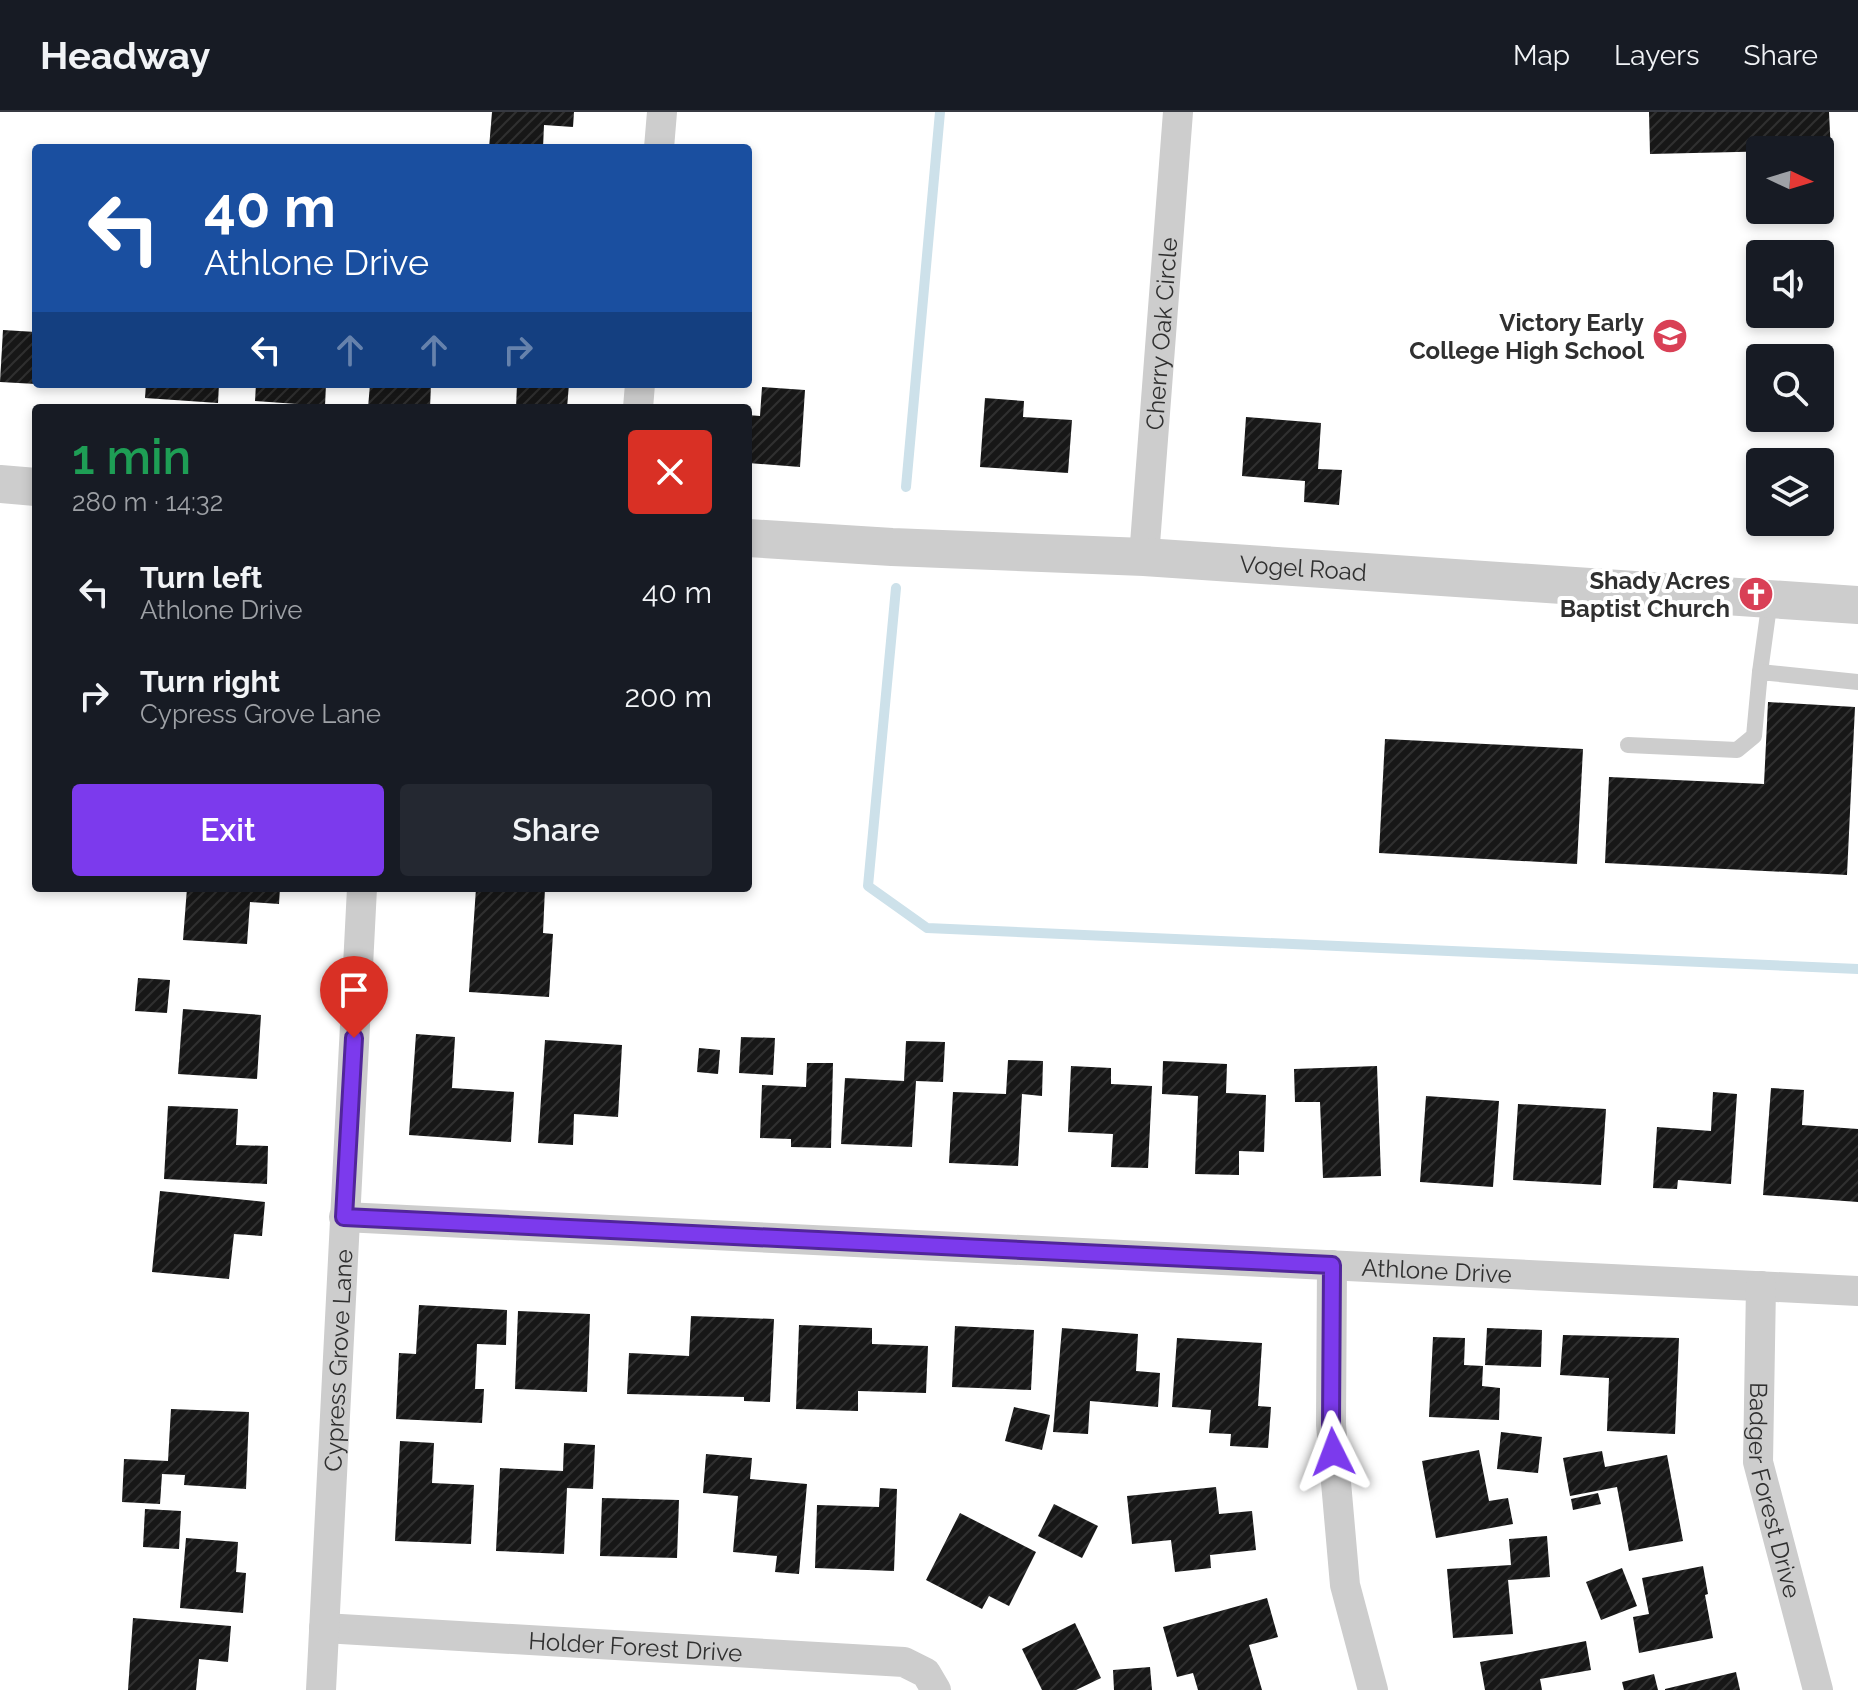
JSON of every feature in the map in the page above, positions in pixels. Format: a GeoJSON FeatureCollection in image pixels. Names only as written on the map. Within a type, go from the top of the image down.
{"type":"FeatureCollection","features":[{"type":"Feature","properties":{"kind":"street"},"geometry":{"type":"LineString","coordinates":[[659,144],[662,112]]}},
{"type":"Feature","properties":{"kind":"street","name":"Cherry Oak Circle"},"geometry":{"type":"LineString","coordinates":[[1144,557],[1178,112]]}},
{"type":"Feature","properties":{"kind":"street"},"geometry":{"type":"LineString","coordinates":[[0,484],[32,487]]}},
{"type":"Feature","properties":{"kind":"street","name":"Vogel Road"},"geometry":{"type":"LineString","coordinates":[[752,538],[1144,557],[1858,605]]}},
{"type":"Feature","properties":{"kind":"street","name":"Cypress Grove Lane"},"geometry":{"type":"LineString","coordinates":[[321,1690],[362,892]]}},
{"type":"Feature","properties":{"kind":"street","name":"Athlone Drive"},"geometry":{"type":"LineString","coordinates":[[344,1217],[1858,1291]]}},
{"type":"Feature","properties":{"kind":"street"},"geometry":{"type":"LineString","coordinates":[[1332,1265],[1331,1425],[1345,1585],[1373,1690]]}},
{"type":"Feature","properties":{"kind":"street","name":"Badger Forest Drive"},"geometry":{"type":"LineString","coordinates":[[1761,1286],[1758,1462],[1818,1690]]}},
{"type":"Feature","properties":{"kind":"street","name":"Holder Forest Drive"},"geometry":{"type":"LineString","coordinates":[[324,1628],[904,1662],[926,1673],[936,1690]]}},
{"type":"Feature","properties":{"kind":"lane"},"geometry":{"type":"LineString","coordinates":[[1628,745],[1737,750],[1754,736],[1770,599]]}},
{"type":"Feature","properties":{"kind":"lane"},"geometry":{"type":"LineString","coordinates":[[1760,672],[1858,682]]}},
{"type":"Feature","properties":{"kind":"building"},"geometry":{"type":"Polygon","coordinates":[[[492,112],[574,112],[573,127],[544,125],[543,144],[489,144],[492,112]]]}},
{"type":"Feature","properties":{"kind":"building"},"geometry":{"type":"Polygon","coordinates":[[[1649,112],[1829,112],[1830,136],[1746,136],[1746,152],[1650,154],[1649,112]]]}},
{"type":"Feature","properties":{"kind":"building"},"geometry":{"type":"Polygon","coordinates":[[[3,330],[32,332],[32,384],[0,382],[3,330]]]}},
{"type":"Feature","properties":{"kind":"building"},"geometry":{"type":"Polygon","coordinates":[[[762,387],[805,390],[800,467],[752,463],[752,415],[760,416],[762,387]]]}},
{"type":"Feature","properties":{"kind":"building"},"geometry":{"type":"Polygon","coordinates":[[[146,388],[219,388],[218,403],[145,398],[146,388]]]}},
{"type":"Feature","properties":{"kind":"building"},"geometry":{"type":"Polygon","coordinates":[[[256,388],[326,388],[325,404],[255,401],[256,388]]]}},
{"type":"Feature","properties":{"kind":"building"},"geometry":{"type":"Polygon","coordinates":[[[370,388],[431,388],[430,404],[368,404],[370,388]]]}},
{"type":"Feature","properties":{"kind":"building"},"geometry":{"type":"Polygon","coordinates":[[[517,388],[569,388],[567,404],[516,404],[517,388]]]}},
{"type":"Feature","properties":{"kind":"building"},"geometry":{"type":"Polygon","coordinates":[[[985,398],[1024,401],[1023,417],[1072,420],[1068,473],[980,467],[985,398]]]}},
{"type":"Feature","properties":{"kind":"building"},"geometry":{"type":"Polygon","coordinates":[[[1246,417],[1321,423],[1318,469],[1342,470],[1339,505],[1304,502],[1305,481],[1242,476],[1246,417]]]}},
{"type":"Feature","properties":{"kind":"building"},"geometry":{"type":"Polygon","coordinates":[[[1768,702],[1855,707],[1847,875],[1605,863],[1609,777],[1764,784],[1768,702]]]}},
{"type":"Feature","properties":{"kind":"building"},"geometry":{"type":"Polygon","coordinates":[[[1385,739],[1583,749],[1577,864],[1379,853],[1385,739]]]}},
{"type":"Feature","properties":{"kind":"building"},"geometry":{"type":"Polygon","coordinates":[[[187,892],[280,892],[279,904],[250,902],[247,944],[183,940],[187,892]]]}},
{"type":"Feature","properties":{"kind":"building"},"geometry":{"type":"Polygon","coordinates":[[[476,892],[545,892],[543,933],[553,934],[549,997],[469,992],[476,892]]]}},
{"type":"Feature","properties":{"kind":"building"},"geometry":{"type":"Polygon","coordinates":[[[138,978],[170,980],[167,1013],[135,1011],[138,978]]]}},
{"type":"Feature","properties":{"kind":"building"},"geometry":{"type":"Polygon","coordinates":[[[183,1009],[261,1015],[257,1079],[178,1074],[183,1009]]]}},
{"type":"Feature","properties":{"kind":"building"},"geometry":{"type":"Polygon","coordinates":[[[416,1034],[455,1037],[452,1088],[514,1092],[511,1142],[409,1135],[416,1034]]]}},
{"type":"Feature","properties":{"kind":"building"},"geometry":{"type":"Polygon","coordinates":[[[741,1037],[775,1038],[773,1075],[739,1073],[741,1037]]]}},
{"type":"Feature","properties":{"kind":"building"},"geometry":{"type":"Polygon","coordinates":[[[545,1040],[622,1045],[618,1117],[574,1114],[573,1145],[538,1143],[545,1040]]]}},
{"type":"Feature","properties":{"kind":"building"},"geometry":{"type":"Polygon","coordinates":[[[906,1041],[945,1042],[943,1082],[916,1081],[912,1147],[841,1144],[845,1078],[904,1081],[906,1041]]]}},
{"type":"Feature","properties":{"kind":"building"},"geometry":{"type":"Polygon","coordinates":[[[699,1048],[720,1050],[718,1074],[697,1072],[699,1048]]]}},
{"type":"Feature","properties":{"kind":"building"},"geometry":{"type":"Polygon","coordinates":[[[1008,1060],[1043,1061],[1042,1096],[1022,1094],[1018,1166],[949,1163],[953,1092],[1006,1094],[1008,1060]]]}},
{"type":"Feature","properties":{"kind":"building"},"geometry":{"type":"Polygon","coordinates":[[[1163,1061],[1227,1064],[1226,1093],[1266,1095],[1264,1152],[1239,1151],[1239,1175],[1195,1174],[1198,1096],[1162,1094],[1163,1061]]]}},
{"type":"Feature","properties":{"kind":"building"},"geometry":{"type":"Polygon","coordinates":[[[807,1063],[833,1063],[831,1148],[791,1147],[791,1139],[760,1138],[762,1085],[806,1087],[807,1063]]]}},
{"type":"Feature","properties":{"kind":"building"},"geometry":{"type":"Polygon","coordinates":[[[1071,1066],[1111,1068],[1111,1084],[1152,1086],[1148,1168],[1111,1167],[1113,1134],[1068,1132],[1071,1066]]]}},
{"type":"Feature","properties":{"kind":"building"},"geometry":{"type":"Polygon","coordinates":[[[1377,1066],[1381,1176],[1323,1178],[1320,1102],[1295,1102],[1294,1069],[1377,1066]]]}},
{"type":"Feature","properties":{"kind":"building"},"geometry":{"type":"Polygon","coordinates":[[[1771,1088],[1804,1090],[1802,1125],[1858,1129],[1858,1202],[1763,1195],[1771,1088]]]}},
{"type":"Feature","properties":{"kind":"building"},"geometry":{"type":"Polygon","coordinates":[[[1713,1092],[1737,1094],[1731,1184],[1678,1180],[1677,1189],[1653,1188],[1657,1127],[1711,1131],[1713,1092]]]}},
{"type":"Feature","properties":{"kind":"building"},"geometry":{"type":"Polygon","coordinates":[[[1426,1096],[1499,1101],[1493,1187],[1420,1182],[1426,1096]]]}},
{"type":"Feature","properties":{"kind":"building"},"geometry":{"type":"Polygon","coordinates":[[[1518,1104],[1606,1109],[1601,1185],[1513,1180],[1518,1104]]]}},
{"type":"Feature","properties":{"kind":"building"},"geometry":{"type":"Polygon","coordinates":[[[168,1106],[238,1109],[236,1145],[268,1146],[267,1184],[164,1179],[168,1106]]]}},
{"type":"Feature","properties":{"kind":"building"},"geometry":{"type":"Polygon","coordinates":[[[160,1191],[265,1202],[262,1236],[234,1234],[229,1279],[152,1272],[160,1191]]]}},
{"type":"Feature","properties":{"kind":"building"},"geometry":{"type":"Polygon","coordinates":[[[419,1305],[507,1310],[506,1345],[477,1344],[475,1389],[484,1389],[482,1423],[396,1419],[399,1353],[416,1354],[419,1305]]]}},
{"type":"Feature","properties":{"kind":"building"},"geometry":{"type":"Polygon","coordinates":[[[518,1311],[590,1314],[587,1392],[515,1389],[518,1311]]]}},
{"type":"Feature","properties":{"kind":"building"},"geometry":{"type":"Polygon","coordinates":[[[691,1316],[774,1319],[770,1402],[744,1401],[744,1397],[627,1394],[629,1353],[689,1356],[691,1316]]]}},
{"type":"Feature","properties":{"kind":"building"},"geometry":{"type":"Polygon","coordinates":[[[799,1325],[872,1328],[872,1344],[928,1346],[926,1393],[858,1391],[858,1411],[796,1409],[799,1325]]]}},
{"type":"Feature","properties":{"kind":"building"},"geometry":{"type":"Polygon","coordinates":[[[955,1326],[1034,1330],[1031,1390],[952,1387],[955,1326]]]}},
{"type":"Feature","properties":{"kind":"building"},"geometry":{"type":"Polygon","coordinates":[[[1062,1328],[1138,1334],[1136,1371],[1160,1373],[1158,1407],[1090,1401],[1088,1434],[1053,1432],[1062,1328]]]}},
{"type":"Feature","properties":{"kind":"building"},"geometry":{"type":"Polygon","coordinates":[[[1487,1328],[1542,1330],[1541,1367],[1485,1365],[1487,1328]]]}},
{"type":"Feature","properties":{"kind":"building"},"geometry":{"type":"Polygon","coordinates":[[[1563,1335],[1679,1338],[1675,1434],[1607,1431],[1609,1378],[1560,1375],[1563,1335]]]}},
{"type":"Feature","properties":{"kind":"building"},"geometry":{"type":"Polygon","coordinates":[[[1433,1337],[1465,1338],[1464,1365],[1483,1366],[1482,1386],[1500,1388],[1499,1420],[1429,1417],[1433,1337]]]}},
{"type":"Feature","properties":{"kind":"building"},"geometry":{"type":"Polygon","coordinates":[[[1177,1338],[1262,1343],[1258,1406],[1271,1407],[1268,1448],[1230,1446],[1231,1434],[1209,1433],[1211,1410],[1172,1407],[1177,1338]]]}},
{"type":"Feature","properties":{"kind":"building"},"geometry":{"type":"Polygon","coordinates":[[[1014,1407],[1050,1415],[1042,1450],[1005,1441],[1014,1407]]]}},
{"type":"Feature","properties":{"kind":"building"},"geometry":{"type":"Polygon","coordinates":[[[171,1409],[249,1412],[246,1489],[184,1485],[185,1475],[162,1474],[160,1504],[122,1502],[124,1459],[168,1461],[171,1409]]]}},
{"type":"Feature","properties":{"kind":"building"},"geometry":{"type":"Polygon","coordinates":[[[1501,1432],[1542,1437],[1538,1473],[1497,1469],[1501,1432]]]}},
{"type":"Feature","properties":{"kind":"building"},"geometry":{"type":"Polygon","coordinates":[[[400,1441],[434,1443],[432,1483],[474,1485],[471,1544],[395,1541],[400,1441]]]}},
{"type":"Feature","properties":{"kind":"building"},"geometry":{"type":"Polygon","coordinates":[[[564,1443],[595,1445],[593,1489],[567,1488],[564,1554],[496,1551],[500,1468],[563,1471],[564,1443]]]}},
{"type":"Feature","properties":{"kind":"building"},"geometry":{"type":"Polygon","coordinates":[[[1479,1450],[1489,1501],[1508,1498],[1513,1524],[1436,1538],[1422,1461],[1479,1450]]]}},
{"type":"Feature","properties":{"kind":"building"},"geometry":{"type":"Polygon","coordinates":[[[1602,1451],[1605,1467],[1667,1455],[1683,1541],[1629,1551],[1617,1487],[1570,1496],[1563,1458],[1602,1451]]]}},
{"type":"Feature","properties":{"kind":"building"},"geometry":{"type":"Polygon","coordinates":[[[706,1454],[752,1458],[750,1479],[807,1484],[799,1574],[775,1572],[777,1556],[733,1552],[738,1496],[703,1493],[706,1454]]]}},
{"type":"Feature","properties":{"kind":"building"},"geometry":{"type":"Polygon","coordinates":[[[1216,1487],[1219,1514],[1252,1511],[1256,1550],[1210,1555],[1211,1568],[1175,1572],[1171,1540],[1132,1544],[1127,1496],[1216,1487]]]}},
{"type":"Feature","properties":{"kind":"building"},"geometry":{"type":"Polygon","coordinates":[[[880,1488],[897,1489],[894,1571],[815,1568],[817,1505],[879,1507],[880,1488]]]}},
{"type":"Feature","properties":{"kind":"building"},"geometry":{"type":"Polygon","coordinates":[[[1598,1493],[1601,1504],[1573,1510],[1571,1499],[1598,1493]]]}},
{"type":"Feature","properties":{"kind":"building"},"geometry":{"type":"Polygon","coordinates":[[[602,1498],[679,1500],[677,1558],[600,1556],[602,1498]]]}},
{"type":"Feature","properties":{"kind":"building"},"geometry":{"type":"Polygon","coordinates":[[[1054,1504],[1098,1526],[1082,1558],[1038,1536],[1054,1504]]]}},
{"type":"Feature","properties":{"kind":"building"},"geometry":{"type":"Polygon","coordinates":[[[145,1509],[181,1511],[179,1549],[143,1547],[145,1509]]]}},
{"type":"Feature","properties":{"kind":"building"},"geometry":{"type":"Polygon","coordinates":[[[960,1513],[1036,1552],[1009,1606],[989,1596],[982,1609],[926,1580],[960,1513]]]}},
{"type":"Feature","properties":{"kind":"building"},"geometry":{"type":"Polygon","coordinates":[[[1547,1536],[1550,1577],[1508,1580],[1513,1634],[1453,1638],[1447,1569],[1511,1565],[1509,1539],[1547,1536]]]}},
{"type":"Feature","properties":{"kind":"building"},"geometry":{"type":"Polygon","coordinates":[[[186,1538],[238,1542],[236,1572],[246,1573],[243,1613],[180,1608],[186,1538]]]}},
{"type":"Feature","properties":{"kind":"building"},"geometry":{"type":"Polygon","coordinates":[[[1703,1566],[1713,1638],[1639,1653],[1633,1617],[1649,1614],[1642,1578],[1703,1566]]]}},
{"type":"Feature","properties":{"kind":"building"},"geometry":{"type":"Polygon","coordinates":[[[1622,1568],[1637,1606],[1601,1620],[1586,1582],[1622,1568]]]}},
{"type":"Feature","properties":{"kind":"building"},"geometry":{"type":"Polygon","coordinates":[[[1267,1598],[1278,1637],[1249,1645],[1262,1690],[1198,1690],[1193,1673],[1177,1677],[1163,1627],[1267,1598]]]}},
{"type":"Feature","properties":{"kind":"building"},"geometry":{"type":"Polygon","coordinates":[[[133,1618],[231,1626],[228,1662],[199,1659],[196,1690],[128,1690],[133,1618]]]}},
{"type":"Feature","properties":{"kind":"building"},"geometry":{"type":"Polygon","coordinates":[[[1075,1623],[1101,1678],[1076,1690],[1042,1690],[1022,1649],[1075,1623]]]}},
{"type":"Feature","properties":{"kind":"building"},"geometry":{"type":"Polygon","coordinates":[[[1586,1641],[1591,1670],[1540,1679],[1542,1690],[1485,1690],[1480,1662],[1586,1641]]]}},
{"type":"Feature","properties":{"kind":"building"},"geometry":{"type":"Polygon","coordinates":[[[1150,1667],[1152,1690],[1114,1690],[1113,1670],[1150,1667]]]}},
{"type":"Feature","properties":{"kind":"building"},"geometry":{"type":"Polygon","coordinates":[[[1736,1672],[1740,1690],[1665,1690],[1665,1689],[1736,1672]]]}},
{"type":"Feature","properties":{"kind":"building"},"geometry":{"type":"Polygon","coordinates":[[[1654,1674],[1658,1690],[1624,1690],[1622,1682],[1654,1674]]]}},
{"type":"Feature","properties":{"kind":"waterway"},"geometry":{"type":"LineString","coordinates":[[906,487],[940,112]]}},
{"type":"Feature","properties":{"kind":"waterway"},"geometry":{"type":"LineString","coordinates":[[896,588],[868,886],[927,928],[1858,969]]}},
{"type":"Feature","properties":{"kind":"place","name":"Victory Early College High School"},"geometry":{"type":"Point","coordinates":[1670,336]}},
{"type":"Feature","properties":{"kind":"place","name":"Shady Acres Baptist Church"},"geometry":{"type":"Point","coordinates":[1756,594]}},
{"type":"Feature","properties":{"kind":"route"},"geometry":{"type":"LineString","coordinates":[[354,1038],[344,1217],[1332,1265],[1333,1452]]}}]}
